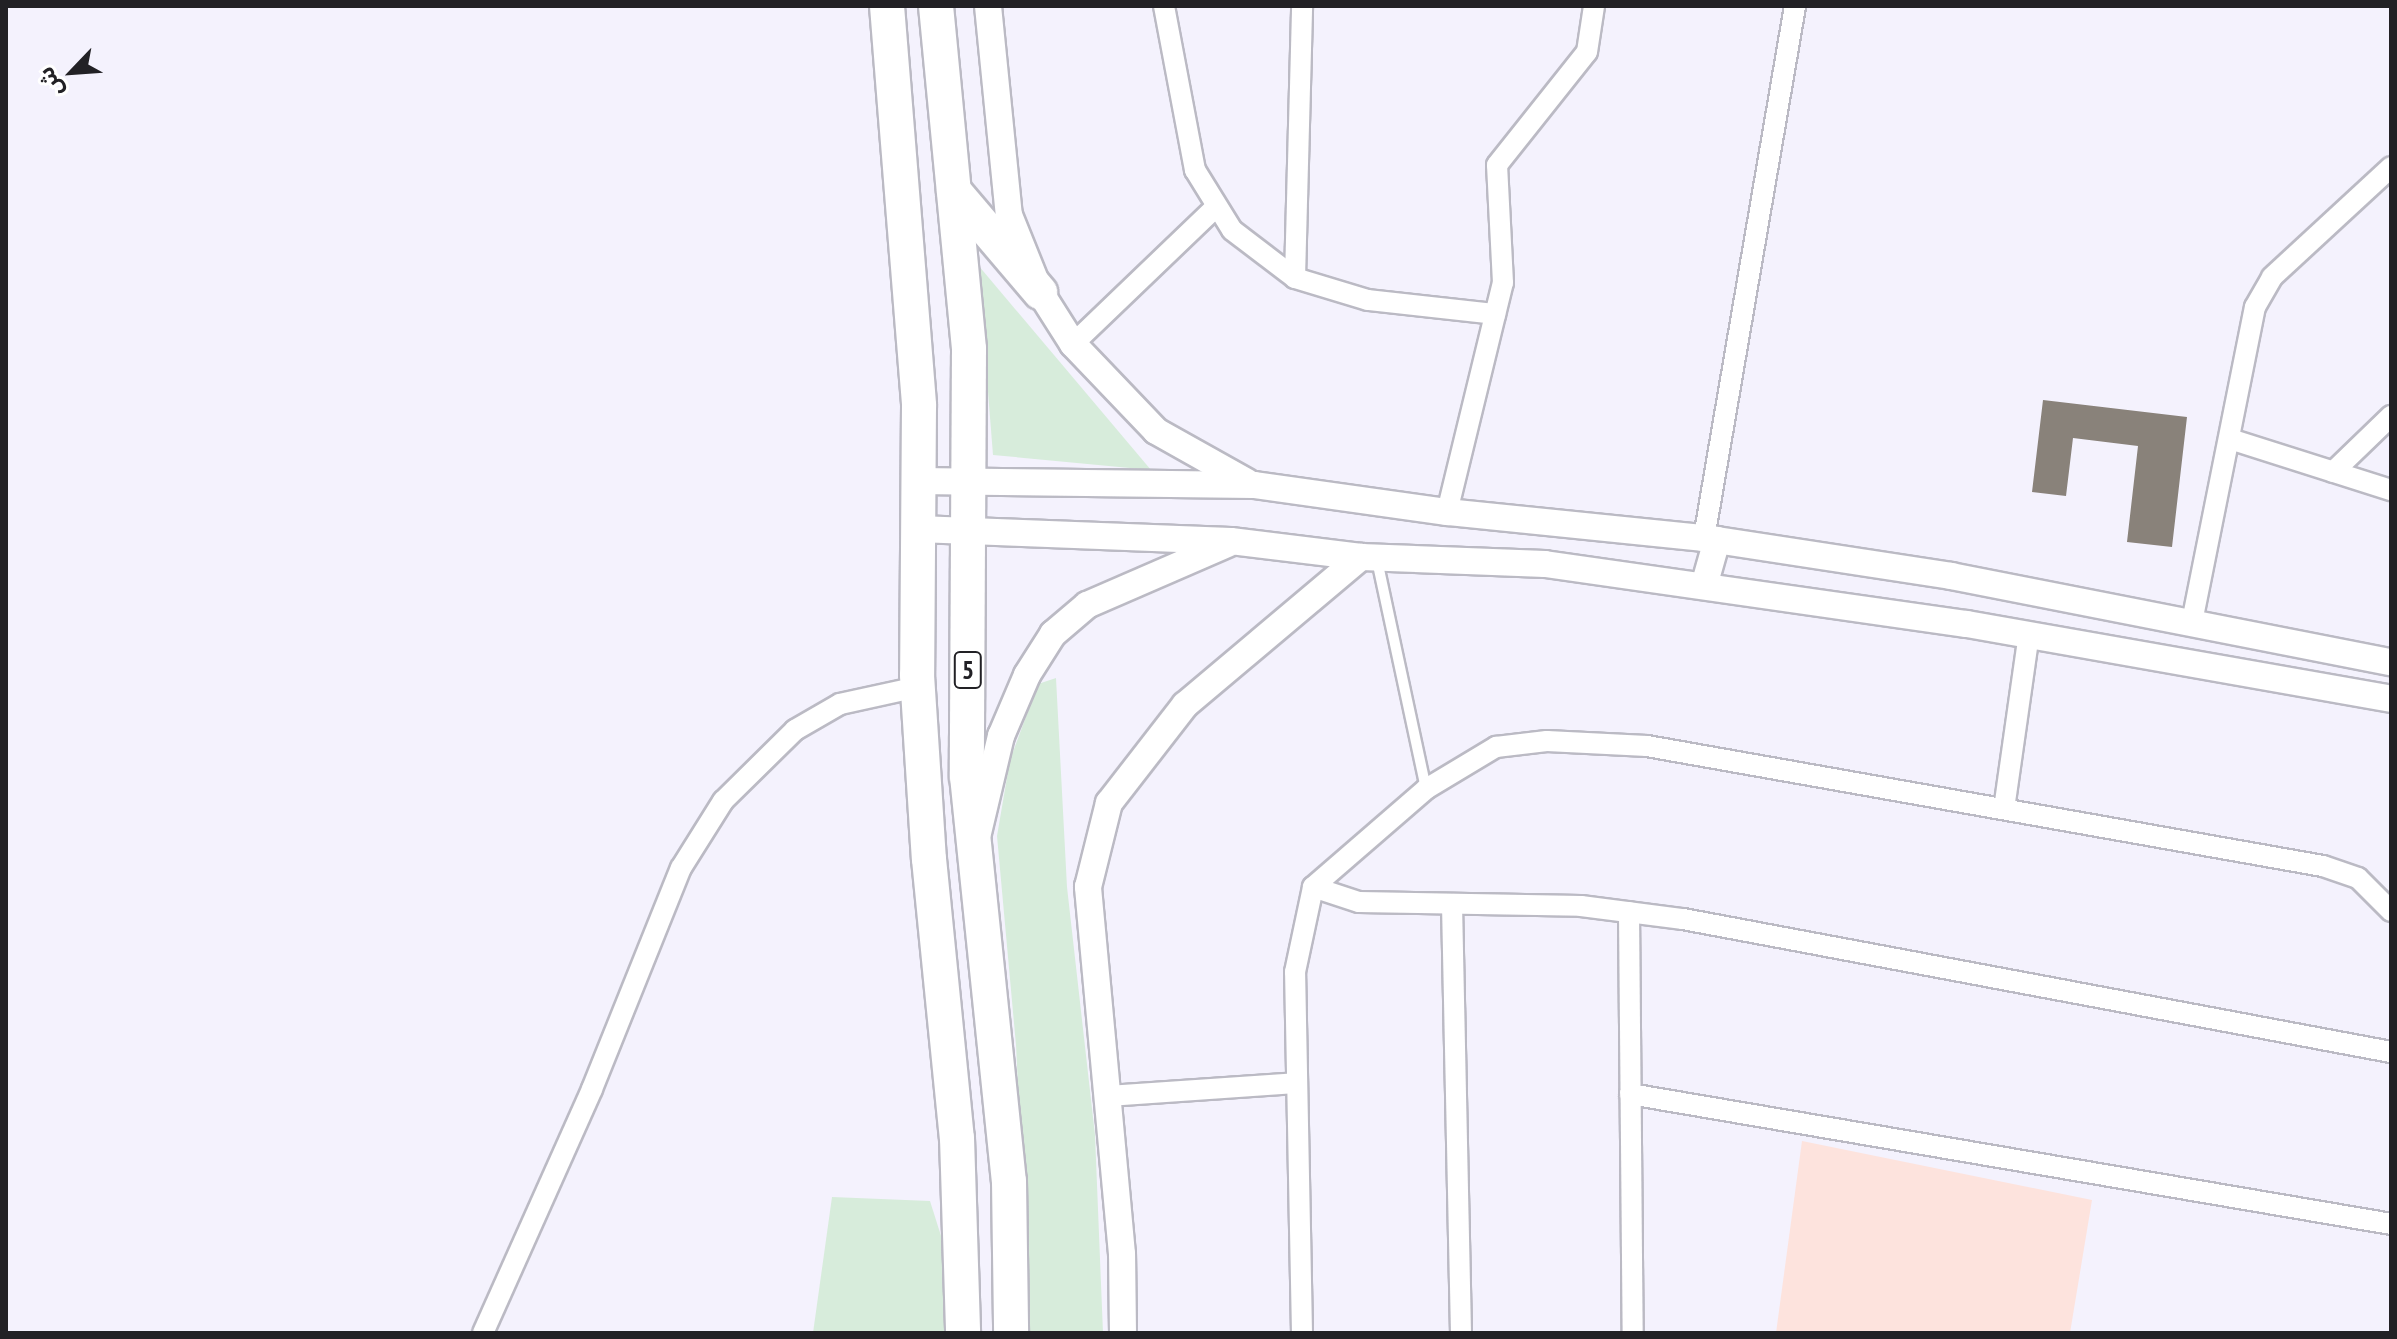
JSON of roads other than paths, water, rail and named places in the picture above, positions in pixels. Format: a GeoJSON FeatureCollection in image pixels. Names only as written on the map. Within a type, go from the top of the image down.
{"type":"FeatureCollection","features":[{"type":"Feature","properties":{"kind":"highway","name":"5"},"geometry":{"type":"LineString","coordinates":[[887,6],[919,406],[918,687],[957,1138],[963,1333]]}},
{"type":"Feature","properties":{"kind":"highway","name":"5"},"geometry":{"type":"LineString","coordinates":[[936,6],[969,349],[967,776],[1009,1181],[1011,1333]]}},
{"type":"Feature","properties":{"kind":"highway"},"geometry":{"type":"LineString","coordinates":[[954,191],[1040,292]]}},
{"type":"Feature","properties":{"kind":"street"},"geometry":{"type":"LineString","coordinates":[[988,6],[1009,215],[1040,292],[1073,344],[1156,431],[1254,485]]}},
{"type":"Feature","properties":{"kind":"street"},"geometry":{"type":"LineString","coordinates":[[1164,6],[1195,170],[1232,230],[1295,278],[1368,300],[1495,314]]}},
{"type":"Feature","properties":{"kind":"street"},"geometry":{"type":"LineString","coordinates":[[1447,512],[1503,283],[1497,165],[1587,52],[1594,6]]}},
{"type":"Feature","properties":{"kind":"street"},"geometry":{"type":"LineString","coordinates":[[1704,586],[1795,6]]}},
{"type":"Feature","properties":{"kind":"street"},"geometry":{"type":"LineString","coordinates":[[1295,278],[1305,8]]}},
{"type":"Feature","properties":{"kind":"street"},"geometry":{"type":"LineString","coordinates":[[2192,622],[2255,307],[2272,277],[2391,167]]}},
{"type":"Feature","properties":{"kind":"street"},"geometry":{"type":"LineString","coordinates":[[1073,344],[1217,206]]}},
{"type":"Feature","properties":{"kind":"street"},"geometry":{"type":"LineString","coordinates":[[2333,472],[2391,416]]}},
{"type":"Feature","properties":{"kind":"street"},"geometry":{"type":"LineString","coordinates":[[2230,439],[2391,490]]}},
{"type":"Feature","properties":{"kind":"street"},"geometry":{"type":"LineString","coordinates":[[918,481],[1254,485],[1447,512],[1711,539],[1951,576],[2391,662]]}},
{"type":"Feature","properties":{"kind":"street"},"geometry":{"type":"LineString","coordinates":[[918,529],[968,528],[1231,541],[1369,557],[1545,564],[2029,634],[2391,699]]}},
{"type":"Feature","properties":{"kind":"street"},"geometry":{"type":"LineString","coordinates":[[975,849],[1001,736],[1027,675],[1053,634],[1087,605],[1231,541]]}},
{"type":"Feature","properties":{"kind":"street"},"geometry":{"type":"LineString","coordinates":[[1123,1333],[1122,1254],[1088,887],[1109,803],[1185,705],[1369,557]]}},
{"type":"Feature","properties":{"kind":"street"},"geometry":{"type":"LineString","coordinates":[[2004,809],[2029,634]]}},
{"type":"Feature","properties":{"kind":"street"},"geometry":{"type":"LineString","coordinates":[[483,1333],[586,1104],[681,868],[723,801],[795,730],[840,704],[918,687]]}},
{"type":"Feature","properties":{"kind":"street"},"geometry":{"type":"LineString","coordinates":[[1302,1333],[1295,972],[1313,887],[1426,789],[1496,747],[1547,741],[1647,746],[2323,866],[2358,878],[2391,911]]}},
{"type":"Feature","properties":{"kind":"street"},"geometry":{"type":"LineString","coordinates":[[1313,887],[1359,902],[1629,912],[1861,950],[2391,1052]]}},
{"type":"Feature","properties":{"kind":"street"},"geometry":{"type":"LineString","coordinates":[[1452,904],[1461,1333]]}},
{"type":"Feature","properties":{"kind":"street"},"geometry":{"type":"LineString","coordinates":[[1629,912],[1633,1333]]}},
{"type":"Feature","properties":{"kind":"street"},"geometry":{"type":"LineString","coordinates":[[1107,1096],[1297,1083]]}},
{"type":"Feature","properties":{"kind":"street"},"geometry":{"type":"LineString","coordinates":[[1630,1094],[2391,1224]]}},
{"type":"Feature","properties":{"kind":"lane"},"geometry":{"type":"LineString","coordinates":[[1369,557],[1426,789]]}}]}
